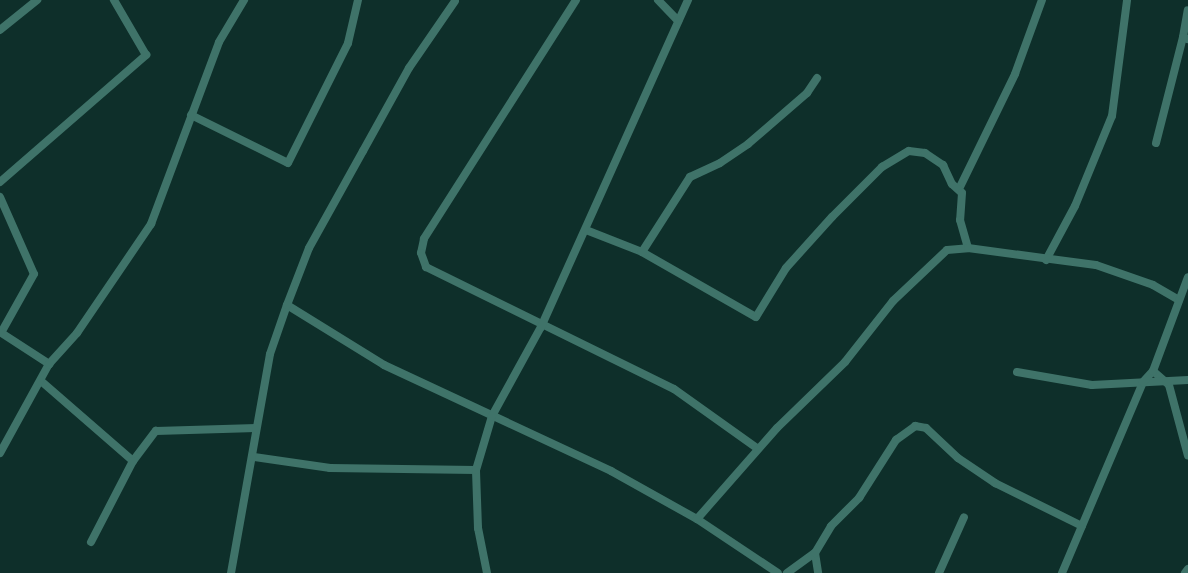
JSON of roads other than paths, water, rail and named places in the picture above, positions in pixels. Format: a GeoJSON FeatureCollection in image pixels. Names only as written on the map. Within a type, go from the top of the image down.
{"type":"FeatureCollection","features":[{"type":"Feature","properties":{"kind":"street"},"geometry":{"type":"LineString","coordinates":[[0,30],[37,0]]}},
{"type":"Feature","properties":{"kind":"street"},"geometry":{"type":"LineString","coordinates":[[0,182],[146,55],[114,0]]}},
{"type":"Feature","properties":{"kind":"street"},"geometry":{"type":"LineString","coordinates":[[0,453],[49,364],[77,333],[151,224],[186,138],[191,115],[219,42],[244,0]]}},
{"type":"Feature","properties":{"kind":"street"},"geometry":{"type":"LineString","coordinates":[[191,115],[288,163],[348,43],[358,0]]}},
{"type":"Feature","properties":{"kind":"street"},"geometry":{"type":"LineString","coordinates":[[576,0],[424,239],[420,253],[426,267],[541,327],[562,332],[674,389],[758,449]]}},
{"type":"Feature","properties":{"kind":"street"},"geometry":{"type":"LineString","coordinates":[[658,0],[678,21]]}},
{"type":"Feature","properties":{"kind":"street"},"geometry":{"type":"LineString","coordinates":[[487,573],[478,528],[476,470],[492,416],[541,327],[688,0]]}},
{"type":"Feature","properties":{"kind":"street"},"geometry":{"type":"LineString","coordinates":[[959,189],[1015,74],[1042,0]]}},
{"type":"Feature","properties":{"kind":"street"},"geometry":{"type":"LineString","coordinates":[[1046,260],[1075,206],[1112,116],[1127,0]]}},
{"type":"Feature","properties":{"kind":"street"},"geometry":{"type":"LineString","coordinates":[[231,573],[254,457],[256,428],[270,354],[309,248],[409,68],[455,1]]}},
{"type":"Feature","properties":{"kind":"street"},"geometry":{"type":"LineString","coordinates":[[1156,143],[1186,39],[1188,10]]}},
{"type":"Feature","properties":{"kind":"street"},"geometry":{"type":"LineString","coordinates":[[642,252],[690,177],[720,164],[748,144],[807,93],[817,78]]}},
{"type":"Feature","properties":{"kind":"street"},"geometry":{"type":"LineString","coordinates":[[586,230],[642,252],[756,316],[786,268],[890,162],[909,152],[925,153],[943,165],[959,189],[964,198],[960,220],[968,248]]}},
{"type":"Feature","properties":{"kind":"street"},"geometry":{"type":"LineString","coordinates":[[0,196],[34,274],[1,331],[49,364]]}},
{"type":"Feature","properties":{"kind":"street"},"geometry":{"type":"LineString","coordinates":[[955,248],[965,237]]}},
{"type":"Feature","properties":{"kind":"street"},"geometry":{"type":"LineString","coordinates":[[697,519],[758,449],[844,362],[914,280],[948,249],[968,248],[1096,265],[1153,285],[1179,300]]}},
{"type":"Feature","properties":{"kind":"street"},"geometry":{"type":"LineString","coordinates":[[1062,573],[1143,382],[1153,371],[1188,277]]}},
{"type":"Feature","properties":{"kind":"street"},"geometry":{"type":"LineString","coordinates":[[287,305],[384,365],[611,471],[697,519],[778,573]]}},
{"type":"Feature","properties":{"kind":"street"},"geometry":{"type":"LineString","coordinates":[[1153,371],[1166,379],[1188,456]]}},
{"type":"Feature","properties":{"kind":"street"},"geometry":{"type":"LineString","coordinates":[[1017,372],[1092,385],[1166,379],[1188,380]]}},
{"type":"Feature","properties":{"kind":"street"},"geometry":{"type":"LineString","coordinates":[[41,381],[133,461]]}},
{"type":"Feature","properties":{"kind":"street"},"geometry":{"type":"LineString","coordinates":[[787,573],[815,553],[831,526],[859,498],[896,440],[915,426],[926,428],[958,458],[995,483],[1082,526]]}},
{"type":"Feature","properties":{"kind":"street"},"geometry":{"type":"LineString","coordinates":[[91,542],[133,461],[156,431],[256,428]]}},
{"type":"Feature","properties":{"kind":"street"},"geometry":{"type":"LineString","coordinates":[[254,457],[330,468],[476,470]]}},
{"type":"Feature","properties":{"kind":"street"},"geometry":{"type":"LineString","coordinates":[[939,573],[964,517]]}},
{"type":"Feature","properties":{"kind":"street"},"geometry":{"type":"LineString","coordinates":[[815,553],[818,573]]}},
{"type":"Feature","properties":{"kind":"street"},"geometry":{"type":"LineString","coordinates":[[1185,573],[1188,569]]}}]}
